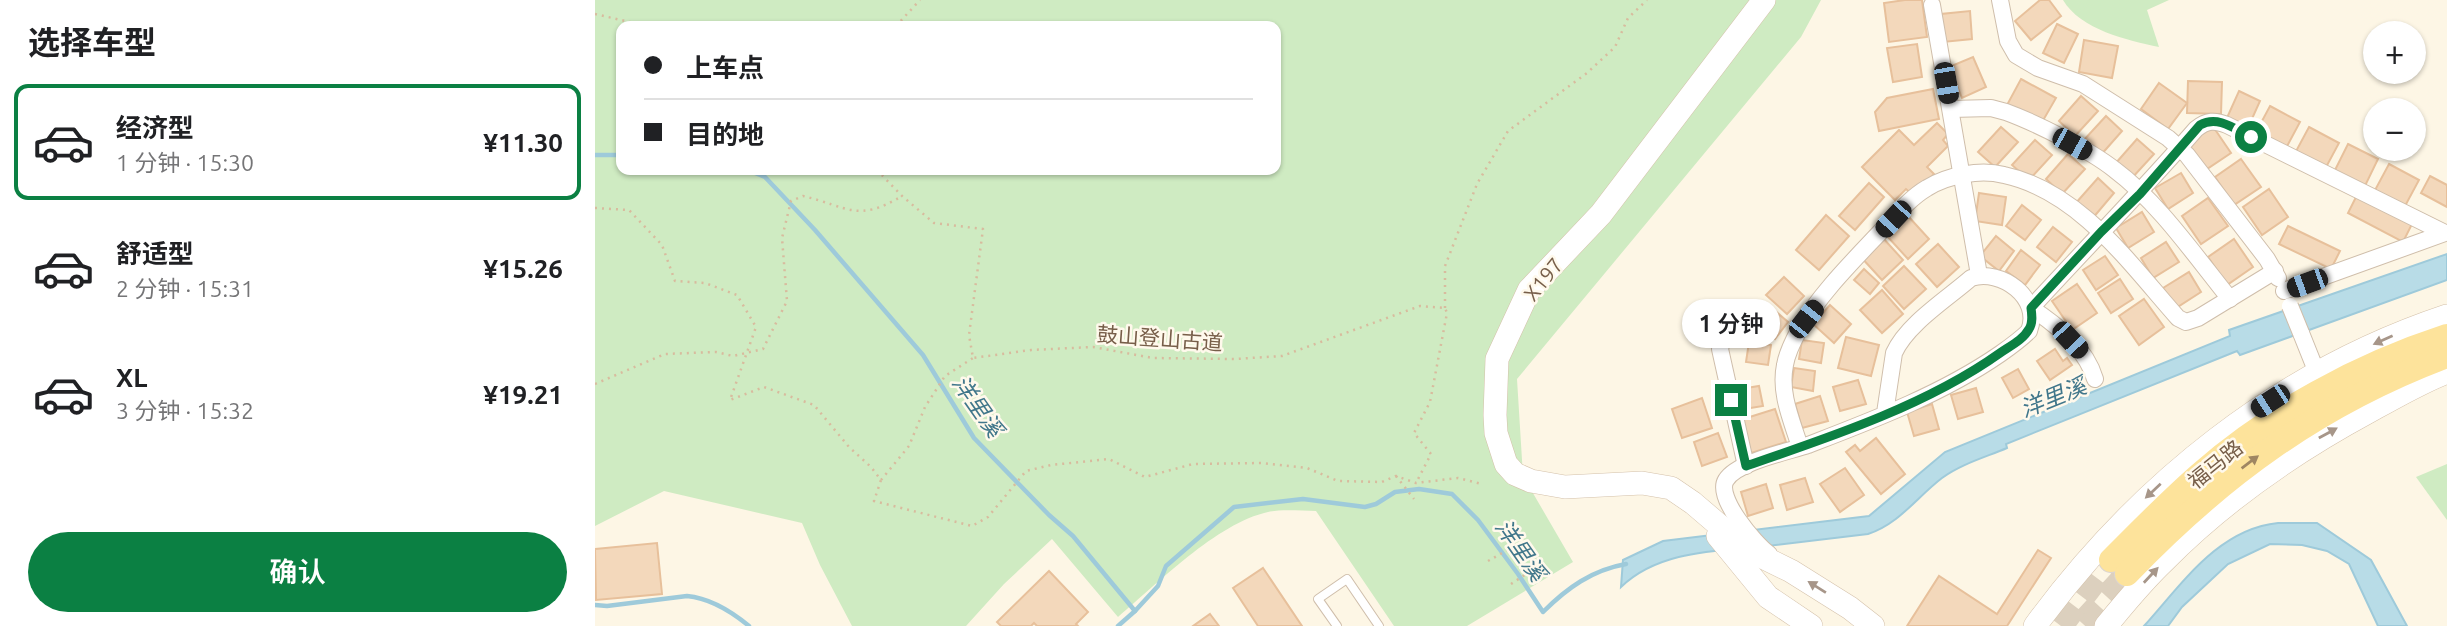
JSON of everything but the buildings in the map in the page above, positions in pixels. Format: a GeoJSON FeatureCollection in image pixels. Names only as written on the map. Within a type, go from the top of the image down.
{"type":"FeatureCollection","features":[{"type":"Feature","properties":{"kind":"main road","name":"X197"},"geometry":{"type":"LineString","coordinates":[[1746,550],[1713,525],[1693,503],[1671,488],[1653,484],[1565,487],[1543,484],[1515,474],[1503,458],[1496,433],[1495,415],[1497,359],[1529,290],[1601,214],[1764,0]]}},
{"type":"Feature","properties":{"kind":"main road"},"geometry":{"type":"LineString","coordinates":[[2035,626],[2085,561],[2120,523],[2166,480],[2243,419],[2317,373],[2381,341],[2447,316]]}},
{"type":"Feature","properties":{"kind":"main road","name":"福马路"},"geometry":{"type":"LineString","coordinates":[[2447,335],[2363,369],[2280,415],[2201,473],[2119,567],[2266,450],[2353,398],[2447,356]]}},
{"type":"Feature","properties":{"kind":"main road"},"geometry":{"type":"LineString","coordinates":[[2106,626],[2170,555],[2211,518],[2278,465],[2325,434],[2447,372]]}},
{"type":"Feature","properties":{"kind":"main road"},"geometry":{"type":"LineString","coordinates":[[1746,550],[1791,571],[1850,608],[1873,626]]}},
{"type":"Feature","properties":{"kind":"main road"},"geometry":{"type":"LineString","coordinates":[[1746,550],[1768,597],[1811,626]]}},
{"type":"Feature","properties":{"kind":"street"},"geometry":{"type":"LineString","coordinates":[[2000,0],[2008,41],[2016,55],[2038,68],[2083,83],[2154,127],[2180,148],[2275,271],[2317,373]]}},
{"type":"Feature","properties":{"kind":"street"},"geometry":{"type":"LineString","coordinates":[[1932,5],[1979,275]]}},
{"type":"Feature","properties":{"kind":"street"},"geometry":{"type":"LineString","coordinates":[[1951,109],[1991,108],[2013,115],[2109,165],[2171,226],[2230,299]]}},
{"type":"Feature","properties":{"kind":"street"},"geometry":{"type":"LineString","coordinates":[[1746,550],[1741,522],[1725,498],[1723,487],[1728,477],[1746,466],[1885,413],[1965,376],[2014,344],[2029,331],[2031,308],[2140,194],[2200,125],[2218,121],[2445,233],[2287,298]]}},
{"type":"Feature","properties":{"kind":"street"},"geometry":{"type":"LineString","coordinates":[[1800,447],[1783,388],[1785,366],[1798,331],[1822,298],[1907,204],[1928,187],[1962,176],[1990,173],[2018,179],[2061,201],[2101,232],[2182,321],[2191,321],[2275,271]]}},
{"type":"Feature","properties":{"kind":"street"},"geometry":{"type":"LineString","coordinates":[[1885,413],[1898,344],[1971,278],[1979,275],[1995,278],[2016,288],[2031,308],[2051,322],[2082,352],[2095,379]]}},
{"type":"Feature","properties":{"kind":"street"},"geometry":{"type":"LineString","coordinates":[[1731,325],[1720,349],[1746,466]]}},
{"type":"Feature","properties":{"kind":"lane"},"geometry":{"type":"LineString","coordinates":[[1337,626],[1318,599],[1347,579],[1379,626]]}},
{"type":"Feature","properties":{"kind":"path"},"geometry":{"type":"LineString","coordinates":[[901,21],[920,0]]}},
{"type":"Feature","properties":{"kind":"path"},"geometry":{"type":"LineString","coordinates":[[1416,482],[1431,454],[1414,433],[1430,402],[1447,313],[1445,266],[1477,184],[1508,131],[1587,73],[1615,47],[1628,18],[1647,0]]}},
{"type":"Feature","properties":{"kind":"path"},"geometry":{"type":"LineString","coordinates":[[595,14],[625,21]]}},
{"type":"Feature","properties":{"kind":"path"},"geometry":{"type":"LineString","coordinates":[[882,175],[934,223],[983,229],[969,335],[973,358],[945,376],[925,407],[909,446],[881,480],[874,501],[972,526],[988,517],[1026,471],[1051,465],[1109,459],[1145,477],[1193,464],[1247,463],[1307,468],[1338,481],[1382,482],[1396,476],[1416,482],[1458,478],[1482,484]]}},
{"type":"Feature","properties":{"kind":"path"},"geometry":{"type":"LineString","coordinates":[[595,384],[665,354],[716,352],[733,356],[763,349],[787,301],[782,238],[791,201],[803,196],[866,213],[883,208],[902,196]]}},
{"type":"Feature","properties":{"kind":"path"},"geometry":{"type":"LineString","coordinates":[[595,208],[629,210],[662,245],[675,281],[705,283],[737,295],[756,327],[730,400],[764,387],[814,405],[881,480]]}},
{"type":"Feature","properties":{"kind":"path","name":"鼓山登山古道"},"geometry":{"type":"LineString","coordinates":[[973,358],[1031,350],[1093,347],[1153,358],[1235,359],[1282,356],[1330,341],[1420,306],[1445,308]]}},
{"type":"Feature","properties":{"kind":"path"},"geometry":{"type":"LineString","coordinates":[[1396,476],[1414,499]]}},
{"type":"Feature","properties":{"kind":"path"},"geometry":{"type":"LineString","coordinates":[[1488,561],[1518,544]]}},
{"type":"Feature","properties":{"kind":"path"},"geometry":{"type":"LineString","coordinates":[[1511,584],[1535,568]]}},
{"type":"Feature","properties":{"kind":"green space"},"geometry":{"type":"Polygon","coordinates":[[[595,0],[1821,0],[1801,37],[1517,379],[1523,476],[1573,562],[1467,626],[1394,626],[1316,511],[1285,510],[1249,518],[1208,541],[1118,617],[1052,539],[1004,584],[966,626],[852,626],[820,565],[802,523],[664,491],[595,526],[595,0]]]}},
{"type":"Feature","properties":{"kind":"green space"},"geometry":{"type":"Polygon","coordinates":[[[2063,0],[2169,0],[2147,10],[2159,47],[2119,37],[2093,26],[2081,19],[2063,0]]]}},
{"type":"Feature","properties":{"kind":"green space"},"geometry":{"type":"Polygon","coordinates":[[[2447,464],[2447,520],[2416,477],[2447,464]]]}},
{"type":"Feature","properties":{"kind":"water"},"geometry":{"type":"Polygon","coordinates":[[[2447,254],[2447,280],[2240,355],[2237,351],[2006,444],[2007,448],[1949,473],[1879,530],[1868,534],[1690,554],[1653,566],[1621,587],[1623,560],[1663,541],[1869,516],[1945,452],[2230,336],[2229,330],[2447,254]]]}},
{"type":"Feature","properties":{"kind":"water"},"geometry":{"type":"Polygon","coordinates":[[[2278,523],[2317,523],[2371,560],[2407,626],[2378,626],[2349,564],[2327,551],[2302,545],[2270,544],[2228,564],[2182,607],[2168,626],[2144,626],[2187,577],[2219,547],[2257,527],[2278,523]]]}},
{"type":"Feature","properties":{"kind":"waterway","name":"洋里溪"},"geometry":{"type":"LineString","coordinates":[[595,155],[616,155]]}},
{"type":"Feature","properties":{"kind":"waterway","name":"洋里溪"},"geometry":{"type":"LineString","coordinates":[[760,175],[815,230],[923,355],[974,438],[1073,536],[1135,611],[1158,586],[1166,566],[1234,507],[1303,499],[1365,507],[1376,504],[1395,492],[1419,489],[1452,494],[1478,520],[1543,612],[1561,595],[1591,575],[1626,564]]}},
{"type":"Feature","properties":{"kind":"waterway"},"geometry":{"type":"LineString","coordinates":[[595,605],[607,606],[687,596],[720,607],[749,626]]}},
{"type":"Feature","properties":{"kind":"waterway"},"geometry":{"type":"LineString","coordinates":[[1118,626],[1135,611]]}},
{"type":"Feature","properties":{"kind":"tunnel"},"geometry":{"type":"LineString","coordinates":[[2061,626],[2111,560]]}},
{"type":"Feature","properties":{"kind":"tunnel"},"geometry":{"type":"LineString","coordinates":[[2082,623],[2127,574]]}},
{"type":"Feature","properties":{"kind":"route"},"geometry":{"type":"LineString","coordinates":[[1731,400],[1746,466],[1851,428],[1945,387],[1975,371],[2029,331],[2031,308],[2140,194],[2200,125],[2218,121],[2251,137]]}}]}
